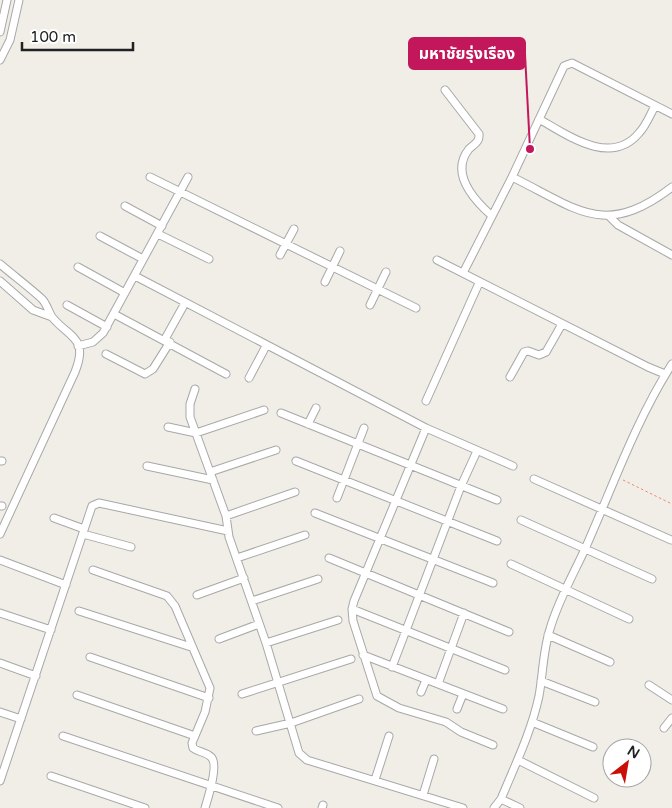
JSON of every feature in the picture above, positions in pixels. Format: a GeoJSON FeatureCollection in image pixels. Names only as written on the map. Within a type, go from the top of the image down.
{"type":"FeatureCollection","features":[{"type":"Feature","properties":{"kind":"street"},"geometry":{"type":"LineString","coordinates":[[0,32],[7,0]]}},
{"type":"Feature","properties":{"kind":"street"},"geometry":{"type":"LineString","coordinates":[[0,60],[10,40],[19,0]]}},
{"type":"Feature","properties":{"kind":"street"},"geometry":{"type":"LineString","coordinates":[[463,273],[512,176],[564,66],[568,63],[672,114]]}},
{"type":"Feature","properties":{"kind":"street"},"geometry":{"type":"LineString","coordinates":[[445,90],[479,134],[478,142],[466,156],[464,180],[473,200],[492,216]]}},
{"type":"Feature","properties":{"kind":"street"},"geometry":{"type":"LineString","coordinates":[[539,120],[588,147],[604,148],[625,144],[639,134],[654,106]]}},
{"type":"Feature","properties":{"kind":"street"},"geometry":{"type":"LineString","coordinates":[[512,176],[581,211],[595,216],[610,217],[636,209],[672,187]]}},
{"type":"Feature","properties":{"kind":"street"},"geometry":{"type":"LineString","coordinates":[[150,177],[416,308]]}},
{"type":"Feature","properties":{"kind":"street"},"geometry":{"type":"LineString","coordinates":[[78,346],[93,342],[107,326],[188,177]]}},
{"type":"Feature","properties":{"kind":"street"},"geometry":{"type":"LineString","coordinates":[[125,206],[162,226]]}},
{"type":"Feature","properties":{"kind":"street"},"geometry":{"type":"LineString","coordinates":[[610,217],[618,225],[672,255]]}},
{"type":"Feature","properties":{"kind":"street"},"geometry":{"type":"LineString","coordinates":[[280,255],[294,229]]}},
{"type":"Feature","properties":{"kind":"street"},"geometry":{"type":"LineString","coordinates":[[158,234],[209,260]]}},
{"type":"Feature","properties":{"kind":"street"},"geometry":{"type":"LineString","coordinates":[[100,236],[143,259]]}},
{"type":"Feature","properties":{"kind":"street"},"geometry":{"type":"LineString","coordinates":[[325,282],[340,251]]}},
{"type":"Feature","properties":{"kind":"street"},"geometry":{"type":"LineString","coordinates":[[437,260],[479,283],[666,374]]}},
{"type":"Feature","properties":{"kind":"street"},"geometry":{"type":"LineString","coordinates":[[0,264],[42,300],[52,317]]}},
{"type":"Feature","properties":{"kind":"street"},"geometry":{"type":"LineString","coordinates":[[78,267],[125,293]]}},
{"type":"Feature","properties":{"kind":"street"},"geometry":{"type":"LineString","coordinates":[[370,305],[386,272]]}},
{"type":"Feature","properties":{"kind":"street"},"geometry":{"type":"LineString","coordinates":[[135,276],[426,428],[512,466]]}},
{"type":"Feature","properties":{"kind":"street"},"geometry":{"type":"LineString","coordinates":[[0,281],[33,310],[52,317],[70,332],[78,346],[79,362],[0,534]]}},
{"type":"Feature","properties":{"kind":"street"},"geometry":{"type":"LineString","coordinates":[[12,292],[21,282]]}},
{"type":"Feature","properties":{"kind":"street"},"geometry":{"type":"LineString","coordinates":[[426,401],[479,283]]}},
{"type":"Feature","properties":{"kind":"street"},"geometry":{"type":"LineString","coordinates":[[106,354],[145,374],[154,369],[185,303]]}},
{"type":"Feature","properties":{"kind":"street"},"geometry":{"type":"LineString","coordinates":[[67,305],[107,326]]}},
{"type":"Feature","properties":{"kind":"street"},"geometry":{"type":"LineString","coordinates":[[114,314],[168,340],[226,374]]}},
{"type":"Feature","properties":{"kind":"street"},"geometry":{"type":"LineString","coordinates":[[510,377],[524,352],[528,351],[539,355],[546,352],[562,324]]}},
{"type":"Feature","properties":{"kind":"street"},"geometry":{"type":"LineString","coordinates":[[249,378],[266,346]]}},
{"type":"Feature","properties":{"kind":"street"},"geometry":{"type":"LineString","coordinates":[[494,808],[501,799],[532,722],[548,635],[565,590],[616,477],[628,443],[672,364]]}},
{"type":"Feature","properties":{"kind":"street"},"geometry":{"type":"LineString","coordinates":[[196,389],[190,410],[196,433],[226,516],[228,531],[266,643],[296,745],[302,757],[460,807]]}},
{"type":"Feature","properties":{"kind":"street"},"geometry":{"type":"LineString","coordinates":[[308,424],[316,408]]}},
{"type":"Feature","properties":{"kind":"street"},"geometry":{"type":"LineString","coordinates":[[168,427],[196,433],[264,410]]}},
{"type":"Feature","properties":{"kind":"street"},"geometry":{"type":"LineString","coordinates":[[281,413],[497,500]]}},
{"type":"Feature","properties":{"kind":"street"},"geometry":{"type":"LineString","coordinates":[[337,498],[364,428]]}},
{"type":"Feature","properties":{"kind":"street"},"geometry":{"type":"LineString","coordinates":[[426,428],[352,608],[363,656],[377,696],[388,703],[446,722],[461,732],[493,745]]}},
{"type":"Feature","properties":{"kind":"street"},"geometry":{"type":"LineString","coordinates":[[146,466],[212,476],[276,450]]}},
{"type":"Feature","properties":{"kind":"street"},"geometry":{"type":"LineString","coordinates":[[392,667],[461,486],[477,451]]}},
{"type":"Feature","properties":{"kind":"street"},"geometry":{"type":"LineString","coordinates":[[296,461],[497,541]]}},
{"type":"Feature","properties":{"kind":"street"},"geometry":{"type":"LineString","coordinates":[[534,479],[672,540]]}},
{"type":"Feature","properties":{"kind":"street"},"geometry":{"type":"LineString","coordinates":[[226,516],[295,492]]}},
{"type":"Feature","properties":{"kind":"street"},"geometry":{"type":"LineString","coordinates":[[0,781],[3,763],[36,676],[92,506],[99,503],[228,531]]}},
{"type":"Feature","properties":{"kind":"street"},"geometry":{"type":"LineString","coordinates":[[315,513],[493,583]]}},
{"type":"Feature","properties":{"kind":"street"},"geometry":{"type":"LineString","coordinates":[[54,518],[84,531],[131,547]]}},
{"type":"Feature","properties":{"kind":"street"},"geometry":{"type":"LineString","coordinates":[[521,520],[652,580]]}},
{"type":"Feature","properties":{"kind":"street"},"geometry":{"type":"LineString","coordinates":[[238,558],[305,535]]}},
{"type":"Feature","properties":{"kind":"street"},"geometry":{"type":"LineString","coordinates":[[329,558],[509,632]]}},
{"type":"Feature","properties":{"kind":"street"},"geometry":{"type":"LineString","coordinates":[[0,560],[66,585]]}},
{"type":"Feature","properties":{"kind":"street"},"geometry":{"type":"LineString","coordinates":[[510,564],[629,619]]}},
{"type":"Feature","properties":{"kind":"street"},"geometry":{"type":"LineString","coordinates":[[94,570],[167,596],[175,606],[210,688],[209,698],[195,736],[193,748],[213,758],[212,787],[205,808]]}},
{"type":"Feature","properties":{"kind":"street"},"geometry":{"type":"LineString","coordinates":[[197,595],[244,578]]}},
{"type":"Feature","properties":{"kind":"street"},"geometry":{"type":"LineString","coordinates":[[252,601],[318,579]]}},
{"type":"Feature","properties":{"kind":"street"},"geometry":{"type":"LineString","coordinates":[[352,608],[505,670]]}},
{"type":"Feature","properties":{"kind":"street"},"geometry":{"type":"LineString","coordinates":[[78,610],[192,647]]}},
{"type":"Feature","properties":{"kind":"street"},"geometry":{"type":"LineString","coordinates":[[0,613],[51,630]]}},
{"type":"Feature","properties":{"kind":"street"},"geometry":{"type":"LineString","coordinates":[[438,684],[464,614]]}},
{"type":"Feature","properties":{"kind":"street"},"geometry":{"type":"LineString","coordinates":[[266,643],[338,620]]}},
{"type":"Feature","properties":{"kind":"street"},"geometry":{"type":"LineString","coordinates":[[219,639],[259,624]]}},
{"type":"Feature","properties":{"kind":"street"},"geometry":{"type":"LineString","coordinates":[[548,635],[610,662]]}},
{"type":"Feature","properties":{"kind":"street"},"geometry":{"type":"LineString","coordinates":[[363,656],[503,709]]}},
{"type":"Feature","properties":{"kind":"street"},"geometry":{"type":"LineString","coordinates":[[90,657],[209,698]]}},
{"type":"Feature","properties":{"kind":"street"},"geometry":{"type":"LineString","coordinates":[[242,694],[350,659]]}},
{"type":"Feature","properties":{"kind":"street"},"geometry":{"type":"LineString","coordinates":[[0,663],[36,676]]}},
{"type":"Feature","properties":{"kind":"street"},"geometry":{"type":"LineString","coordinates":[[421,692],[426,680]]}},
{"type":"Feature","properties":{"kind":"street"},"geometry":{"type":"LineString","coordinates":[[541,681],[595,702]]}},
{"type":"Feature","properties":{"kind":"street"},"geometry":{"type":"LineString","coordinates":[[649,685],[672,700]]}},
{"type":"Feature","properties":{"kind":"street"},"geometry":{"type":"LineString","coordinates":[[457,708],[463,694]]}},
{"type":"Feature","properties":{"kind":"street"},"geometry":{"type":"LineString","coordinates":[[77,696],[195,736]]}},
{"type":"Feature","properties":{"kind":"street"},"geometry":{"type":"LineString","coordinates":[[256,731],[291,723],[360,699]]}},
{"type":"Feature","properties":{"kind":"street"},"geometry":{"type":"LineString","coordinates":[[0,712],[21,719]]}},
{"type":"Feature","properties":{"kind":"street"},"geometry":{"type":"LineString","coordinates":[[664,728],[672,718]]}},
{"type":"Feature","properties":{"kind":"street"},"geometry":{"type":"LineString","coordinates":[[532,722],[593,747]]}},
{"type":"Feature","properties":{"kind":"street"},"geometry":{"type":"LineString","coordinates":[[63,736],[278,808]]}},
{"type":"Feature","properties":{"kind":"street"},"geometry":{"type":"LineString","coordinates":[[375,780],[389,736]]}},
{"type":"Feature","properties":{"kind":"street"},"geometry":{"type":"LineString","coordinates":[[423,795],[434,759]]}},
{"type":"Feature","properties":{"kind":"street"},"geometry":{"type":"LineString","coordinates":[[518,760],[594,798]]}},
{"type":"Feature","properties":{"kind":"street"},"geometry":{"type":"LineString","coordinates":[[51,776],[145,808]]}},
{"type":"Feature","properties":{"kind":"street"},"geometry":{"type":"LineString","coordinates":[[501,799],[520,808]]}},
{"type":"Feature","properties":{"kind":"path"},"geometry":{"type":"LineString","coordinates":[[616,477],[672,504]]}},
{"type":"Feature","properties":{"kind":"place","name":"มหาชัยรุ่งเรือง"},"geometry":{"type":"Point","coordinates":[530,149]}}]}
